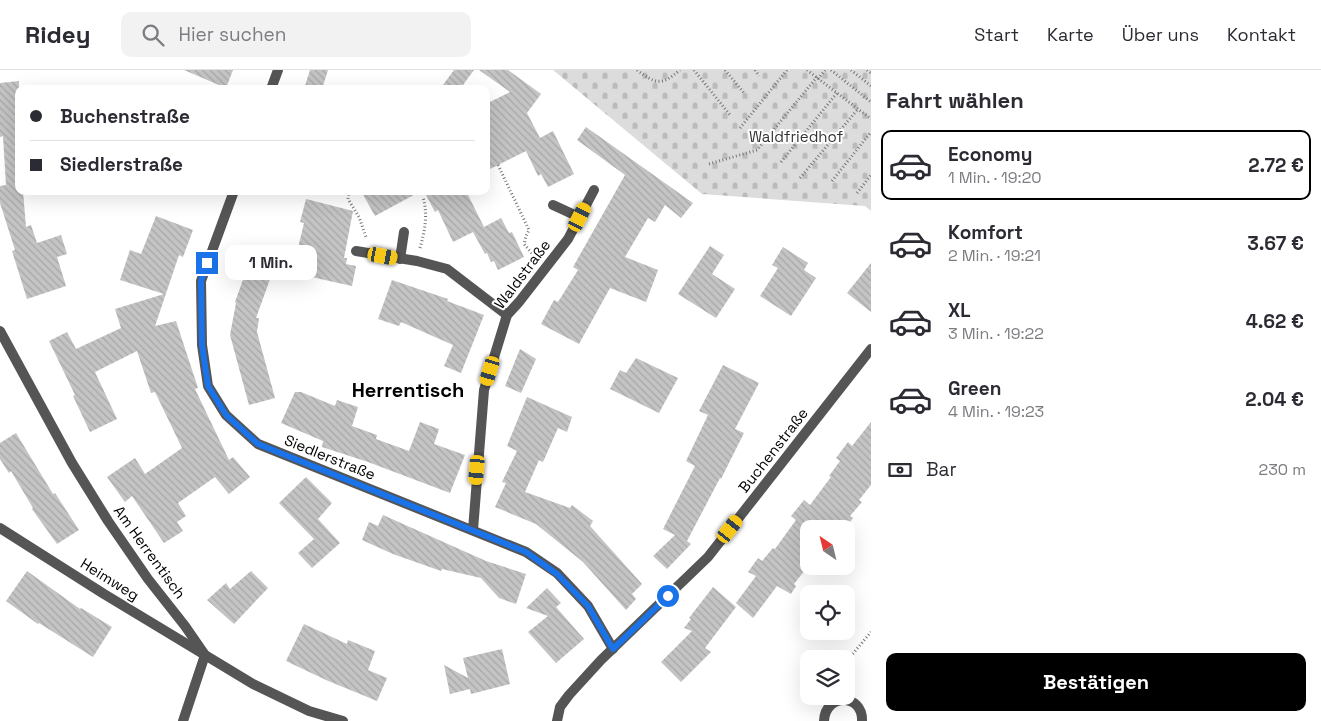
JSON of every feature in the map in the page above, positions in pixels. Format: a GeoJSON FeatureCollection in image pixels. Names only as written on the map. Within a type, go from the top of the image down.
{"type":"FeatureCollection","features":[{"type":"Feature","properties":{"kind":"street"},"geometry":{"type":"LineString","coordinates":[[272,85],[278,70]]}},
{"type":"Feature","properties":{"kind":"street","name":"Waldstraße"},"geometry":{"type":"LineString","coordinates":[[473,530],[484,390],[507,314],[568,239],[594,190]]}},
{"type":"Feature","properties":{"kind":"street","name":"Siedlerstraße"},"geometry":{"type":"LineString","coordinates":[[233,195],[201,281],[202,345],[208,386],[226,415],[258,444],[526,552],[557,574],[588,606],[613,649]]}},
{"type":"Feature","properties":{"kind":"street"},"geometry":{"type":"LineString","coordinates":[[554,204],[580,217]]}},
{"type":"Feature","properties":{"kind":"street"},"geometry":{"type":"LineString","coordinates":[[400,259],[404,232]]}},
{"type":"Feature","properties":{"kind":"street"},"geometry":{"type":"LineString","coordinates":[[361,252],[417,261],[448,269],[507,314]]}},
{"type":"Feature","properties":{"kind":"street","name":"Am Herrentisch"},"geometry":{"type":"LineString","coordinates":[[0,331],[72,463],[108,521],[148,579],[186,626],[205,655],[261,688],[309,710],[343,721]]}},
{"type":"Feature","properties":{"kind":"street","name":"Buchenstraße"},"geometry":{"type":"LineString","coordinates":[[558,721],[560,707],[569,694],[708,557],[871,349]]}},
{"type":"Feature","properties":{"kind":"street","name":"Heimweg"},"geometry":{"type":"LineString","coordinates":[[0,528],[205,655]]}},
{"type":"Feature","properties":{"kind":"street"},"geometry":{"type":"LineString","coordinates":[[183,721],[205,655]]}},
{"type":"Feature","properties":{"kind":"street"},"geometry":{"type":"LineString","coordinates":[[824,721],[824,715],[831,704],[842,700],[849,700],[859,707],[862,721]]}},
{"type":"Feature","properties":{"kind":"path"},"geometry":{"type":"LineString","coordinates":[[637,70],[651,80],[660,82],[669,79],[680,70]]}},
{"type":"Feature","properties":{"kind":"path"},"geometry":{"type":"LineString","coordinates":[[694,70],[730,116]]}},
{"type":"Feature","properties":{"kind":"path"},"geometry":{"type":"LineString","coordinates":[[725,70],[744,93]]}},
{"type":"Feature","properties":{"kind":"path"},"geometry":{"type":"LineString","coordinates":[[755,70],[760,76]]}},
{"type":"Feature","properties":{"kind":"path"},"geometry":{"type":"LineString","coordinates":[[740,128],[787,70]]}},
{"type":"Feature","properties":{"kind":"path"},"geometry":{"type":"LineString","coordinates":[[807,70],[871,119]]}},
{"type":"Feature","properties":{"kind":"path"},"geometry":{"type":"LineString","coordinates":[[709,164],[756,150],[825,70]]}},
{"type":"Feature","properties":{"kind":"path"},"geometry":{"type":"LineString","coordinates":[[830,70],[871,102]]}},
{"type":"Feature","properties":{"kind":"path"},"geometry":{"type":"LineString","coordinates":[[851,70],[871,86]]}},
{"type":"Feature","properties":{"kind":"path"},"geometry":{"type":"LineString","coordinates":[[867,70],[871,73]]}},
{"type":"Feature","properties":{"kind":"path"},"geometry":{"type":"LineString","coordinates":[[781,162],[837,93]]}},
{"type":"Feature","properties":{"kind":"path"},"geometry":{"type":"LineString","coordinates":[[800,178],[858,109]]}},
{"type":"Feature","properties":{"kind":"path"},"geometry":{"type":"LineString","coordinates":[[832,181],[871,132]]}},
{"type":"Feature","properties":{"kind":"path"},"geometry":{"type":"LineString","coordinates":[[498,165],[529,230],[524,244],[531,254],[548,265]]}},
{"type":"Feature","properties":{"kind":"path"},"geometry":{"type":"LineString","coordinates":[[857,193],[871,175]]}},
{"type":"Feature","properties":{"kind":"path"},"geometry":{"type":"LineString","coordinates":[[349,195],[348,200],[359,217],[366,236],[361,252]]}},
{"type":"Feature","properties":{"kind":"path"},"geometry":{"type":"LineString","coordinates":[[417,261],[425,229],[427,211],[423,197]]}},
{"type":"Feature","properties":{"kind":"path"},"geometry":{"type":"LineString","coordinates":[[855,651],[871,632]]}},
{"type":"Feature","properties":{"kind":"green space","name":"Waldfriedhof"},"geometry":{"type":"Polygon","coordinates":[[[553,70],[871,70],[871,211],[865,206],[702,194],[553,70]]]}},
{"type":"Feature","properties":{"kind":"building"},"geometry":{"type":"Polygon","coordinates":[[[184,70],[233,70],[227,85],[219,85],[184,70]]]}},
{"type":"Feature","properties":{"kind":"building"},"geometry":{"type":"Polygon","coordinates":[[[310,70],[328,70],[323,85],[305,85],[310,70]]]}},
{"type":"Feature","properties":{"kind":"building"},"geometry":{"type":"Polygon","coordinates":[[[454,70],[474,70],[463,85],[443,85],[454,70]]]}},
{"type":"Feature","properties":{"kind":"building"},"geometry":{"type":"Polygon","coordinates":[[[479,70],[508,70],[541,94],[527,113],[540,138],[553,131],[574,174],[548,187],[541,174],[538,176],[526,151],[490,169],[490,102],[510,92],[479,70]]]}},
{"type":"Feature","properties":{"kind":"building"},"geometry":{"type":"Polygon","coordinates":[[[19,81],[19,85],[15,85],[15,195],[23,195],[26,227],[31,225],[37,243],[61,235],[67,254],[57,257],[66,286],[27,299],[12,251],[15,250],[0,203],[0,186],[6,185],[3,136],[0,137],[0,83],[19,81]]]}},
{"type":"Feature","properties":{"kind":"building"},"geometry":{"type":"Polygon","coordinates":[[[586,127],[693,203],[681,218],[665,205],[655,222],[648,218],[625,257],[658,270],[646,302],[610,288],[579,344],[541,324],[554,300],[558,302],[578,270],[573,267],[625,175],[577,140],[586,127]]]}},
{"type":"Feature","properties":{"kind":"building"},"geometry":{"type":"Polygon","coordinates":[[[363,195],[414,195],[375,216],[363,195]]]}},
{"type":"Feature","properties":{"kind":"building"},"geometry":{"type":"Polygon","coordinates":[[[426,195],[468,195],[484,227],[501,218],[509,233],[512,232],[524,257],[498,270],[494,261],[491,262],[487,253],[485,254],[473,232],[453,242],[438,210],[435,212],[426,195]]]}},
{"type":"Feature","properties":{"kind":"building"},"geometry":{"type":"Polygon","coordinates":[[[306,199],[353,211],[344,258],[347,258],[346,264],[356,266],[352,286],[307,276],[313,251],[298,248],[304,223],[300,222],[306,199]]]}},
{"type":"Feature","properties":{"kind":"building"},"geometry":{"type":"Polygon","coordinates":[[[156,216],[193,230],[183,257],[179,255],[155,326],[176,321],[198,388],[195,389],[229,460],[233,457],[250,477],[229,494],[215,477],[178,503],[186,516],[177,522],[183,531],[164,543],[132,496],[125,502],[107,477],[135,458],[145,474],[182,448],[155,392],[151,393],[137,351],[95,372],[117,419],[90,432],[73,396],[75,395],[49,341],[67,332],[76,349],[121,328],[115,309],[164,294],[120,280],[130,250],[141,254],[156,216]]]}},
{"type":"Feature","properties":{"kind":"building"},"geometry":{"type":"Polygon","coordinates":[[[710,246],[724,255],[712,274],[735,289],[716,318],[678,294],[710,246]]]}},
{"type":"Feature","properties":{"kind":"building"},"geometry":{"type":"Polygon","coordinates":[[[783,247],[808,263],[804,270],[816,278],[791,316],[760,296],[778,268],[772,265],[783,247]]]}},
{"type":"Feature","properties":{"kind":"building"},"geometry":{"type":"Polygon","coordinates":[[[254,249],[278,257],[256,318],[259,318],[257,332],[275,398],[249,405],[230,335],[235,302],[254,249]]]}},
{"type":"Feature","properties":{"kind":"building"},"geometry":{"type":"Polygon","coordinates":[[[871,263],[871,312],[847,293],[871,263]]]}},
{"type":"Feature","properties":{"kind":"building"},"geometry":{"type":"Polygon","coordinates":[[[392,280],[448,299],[447,301],[484,315],[461,373],[444,366],[453,345],[401,322],[399,326],[378,319],[392,280]]]}},
{"type":"Feature","properties":{"kind":"building"},"geometry":{"type":"Polygon","coordinates":[[[520,349],[536,359],[521,393],[505,386],[520,349]]]}},
{"type":"Feature","properties":{"kind":"building"},"geometry":{"type":"Polygon","coordinates":[[[636,358],[678,378],[659,413],[610,389],[620,370],[626,373],[636,358]]]}},
{"type":"Feature","properties":{"kind":"building"},"geometry":{"type":"Polygon","coordinates":[[[723,365],[759,383],[735,429],[744,433],[687,541],[691,544],[667,569],[653,556],[675,535],[663,529],[695,466],[686,461],[708,415],[699,411],[723,365]]]}},
{"type":"Feature","properties":{"kind":"building"},"geometry":{"type":"Polygon","coordinates":[[[295,392],[301,392],[335,406],[337,400],[358,407],[352,426],[377,435],[376,439],[409,451],[420,422],[439,429],[434,444],[465,455],[450,493],[322,447],[323,441],[281,423],[295,392]]]}},
{"type":"Feature","properties":{"kind":"building"},"geometry":{"type":"Polygon","coordinates":[[[527,397],[572,417],[567,432],[558,428],[543,462],[539,460],[525,492],[570,508],[572,505],[593,521],[590,526],[642,584],[632,594],[636,599],[626,610],[583,562],[536,524],[495,507],[506,483],[502,482],[517,451],[507,446],[527,397]]]}},
{"type":"Feature","properties":{"kind":"building"},"geometry":{"type":"Polygon","coordinates":[[[871,422],[871,485],[859,500],[862,502],[850,516],[853,518],[852,520],[800,520],[801,575],[794,584],[796,586],[791,594],[777,586],[753,618],[736,603],[756,576],[748,572],[758,558],[762,561],[773,548],[775,549],[796,520],[791,516],[804,500],[810,505],[831,477],[829,476],[840,461],[836,458],[848,442],[852,446],[871,422]]]}},
{"type":"Feature","properties":{"kind":"building"},"geometry":{"type":"Polygon","coordinates":[[[16,433],[53,494],[55,493],[79,530],[57,544],[32,509],[11,471],[9,473],[0,459],[0,443],[16,433]]]}},
{"type":"Feature","properties":{"kind":"building"},"geometry":{"type":"Polygon","coordinates":[[[306,477],[332,503],[318,519],[340,543],[312,568],[298,553],[314,539],[279,503],[306,477]]]}},
{"type":"Feature","properties":{"kind":"building"},"geometry":{"type":"Polygon","coordinates":[[[383,515],[486,561],[526,574],[516,604],[499,598],[481,578],[442,569],[441,571],[393,554],[362,540],[369,522],[378,526],[383,515]]]}},
{"type":"Feature","properties":{"kind":"building"},"geometry":{"type":"Polygon","coordinates":[[[27,571],[80,609],[112,627],[93,657],[38,624],[6,601],[27,571]]]}},
{"type":"Feature","properties":{"kind":"building"},"geometry":{"type":"Polygon","coordinates":[[[251,571],[268,588],[234,624],[207,600],[226,583],[230,589],[251,571]]]}},
{"type":"Feature","properties":{"kind":"building"},"geometry":{"type":"Polygon","coordinates":[[[713,587],[736,607],[705,648],[711,652],[681,682],[661,662],[692,631],[684,628],[691,619],[689,618],[713,587]]]}},
{"type":"Feature","properties":{"kind":"building"},"geometry":{"type":"Polygon","coordinates":[[[547,588],[561,603],[556,607],[584,639],[556,663],[528,632],[548,616],[526,608],[547,588]]]}},
{"type":"Feature","properties":{"kind":"building"},"geometry":{"type":"Polygon","coordinates":[[[304,624],[347,644],[348,640],[375,651],[368,670],[387,678],[377,701],[286,661],[304,624]]]}},
{"type":"Feature","properties":{"kind":"building"},"geometry":{"type":"Polygon","coordinates":[[[502,649],[510,684],[471,694],[470,689],[450,694],[444,665],[468,678],[463,658],[502,649]]]}},
{"type":"Feature","properties":{"kind":"district","name":"Herrentisch"},"geometry":{"type":"Point","coordinates":[408,390]}},
{"type":"Feature","properties":{"kind":"route"},"geometry":{"type":"LineString","coordinates":[[207,263],[201,281],[202,345],[208,386],[226,415],[258,444],[526,552],[557,574],[588,606],[613,649],[668,596]]}}]}
